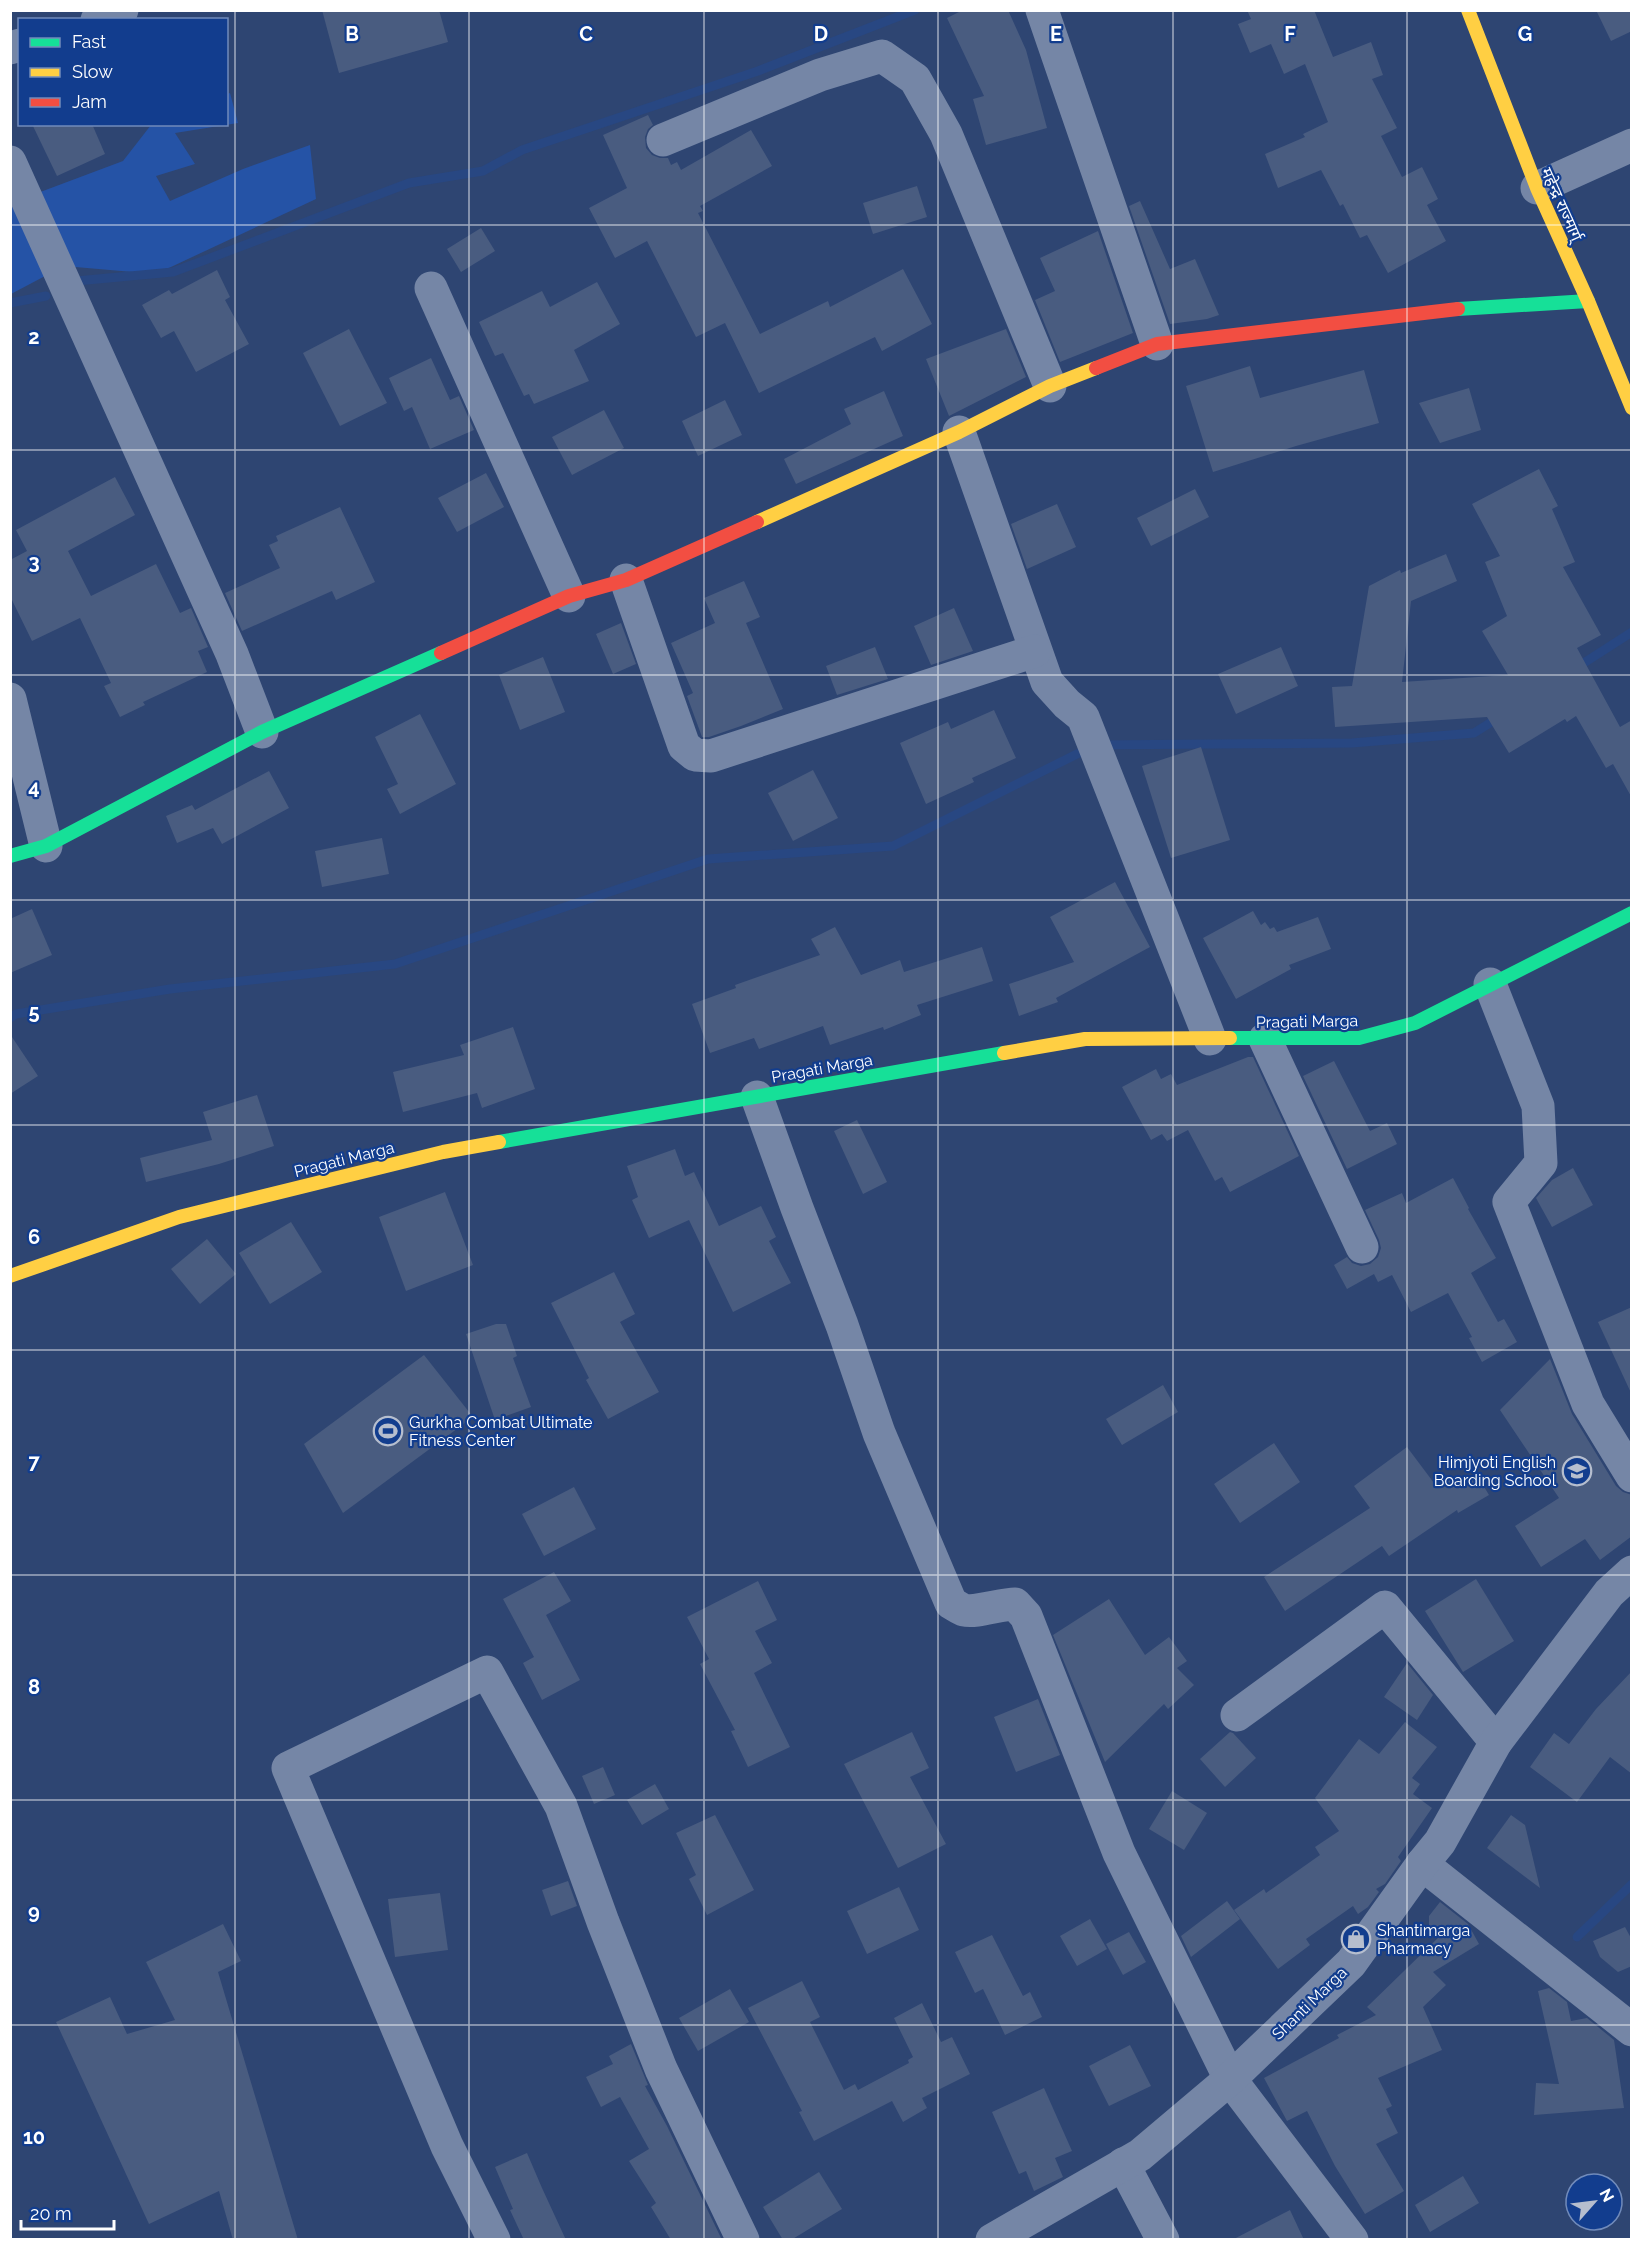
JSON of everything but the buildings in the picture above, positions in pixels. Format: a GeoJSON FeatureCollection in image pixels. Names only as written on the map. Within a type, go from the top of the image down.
{"type":"FeatureCollection","features":[{"type":"Feature","properties":{"kind":"main road","name":"महेन्द्र राज्मार्ग्"},"geometry":{"type":"LineString","coordinates":[[1468,10],[1537,188],[1588,301],[1632,408]]}},
{"type":"Feature","properties":{"kind":"main road"},"geometry":{"type":"LineString","coordinates":[[10,856],[46,846],[262,732],[569,596],[626,580],[958,432],[1050,386],[1157,344],[1470,308],[1588,301]]}},
{"type":"Feature","properties":{"kind":"main road","name":"Pragati Marga"},"geometry":{"type":"LineString","coordinates":[[10,1276],[179,1217],[431,1155],[1085,1039],[1359,1038],[1415,1023],[1632,913]]}},
{"type":"Feature","properties":{"kind":"street"},"geometry":{"type":"LineString","coordinates":[[101,18],[122,10]]}},
{"type":"Feature","properties":{"kind":"street"},"geometry":{"type":"LineString","coordinates":[[1042,10],[1157,344]]}},
{"type":"Feature","properties":{"kind":"street"},"geometry":{"type":"LineString","coordinates":[[663,140],[820,75],[882,56],[915,79],[946,134],[1050,386]]}},
{"type":"Feature","properties":{"kind":"street"},"geometry":{"type":"LineString","coordinates":[[1537,188],[1632,145]]}},
{"type":"Feature","properties":{"kind":"street"},"geometry":{"type":"LineString","coordinates":[[10,162],[232,654],[262,732]]}},
{"type":"Feature","properties":{"kind":"street"},"geometry":{"type":"LineString","coordinates":[[431,288],[569,596]]}},
{"type":"Feature","properties":{"kind":"street"},"geometry":{"type":"LineString","coordinates":[[958,432],[1047,682],[1067,704],[1083,717],[1210,1039]]}},
{"type":"Feature","properties":{"kind":"street"},"geometry":{"type":"LineString","coordinates":[[626,580],[684,746],[695,755],[711,756],[1035,651]]}},
{"type":"Feature","properties":{"kind":"street"},"geometry":{"type":"LineString","coordinates":[[10,699],[46,846]]}},
{"type":"Feature","properties":{"kind":"street"},"geometry":{"type":"LineString","coordinates":[[1490,984],[1538,1106],[1541,1163],[1509,1202],[1588,1404],[1632,1476]]}},
{"type":"Feature","properties":{"kind":"street"},"geometry":{"type":"LineString","coordinates":[[1265,1039],[1362,1247]]}},
{"type":"Feature","properties":{"kind":"street"},"geometry":{"type":"LineString","coordinates":[[757,1097],[842,1325],[879,1433],[951,1603],[965,1610],[983,1610],[997,1605],[1015,1604],[1026,1616],[1119,1853],[1230,2079],[1352,2240]]}},
{"type":"Feature","properties":{"kind":"street","name":"Shanti Marga"},"geometry":{"type":"LineString","coordinates":[[992,2240],[1140,2155],[1230,2079],[1351,1963],[1440,1842],[1496,1742],[1609,1593],[1632,1572]]}},
{"type":"Feature","properties":{"kind":"street"},"geometry":{"type":"LineString","coordinates":[[1238,1714],[1384,1607],[1496,1742]]}},
{"type":"Feature","properties":{"kind":"street"},"geometry":{"type":"LineString","coordinates":[[494,2240],[447,2146],[288,1768],[487,1672],[561,1806],[603,1922],[661,2068],[743,2240]]}},
{"type":"Feature","properties":{"kind":"street"},"geometry":{"type":"LineString","coordinates":[[1422,1864],[1632,2030]]}},
{"type":"Feature","properties":{"kind":"street"},"geometry":{"type":"LineString","coordinates":[[1123,2164],[1163,2240]]}},
{"type":"Feature","properties":{"kind":"shaded area"},"geometry":{"type":"Polygon","coordinates":[[[230,93],[238,123],[228,125],[228,94],[230,93]]]}},
{"type":"Feature","properties":{"kind":"shaded area"},"geometry":{"type":"Polygon","coordinates":[[[150,126],[219,126],[175,133],[195,164],[156,176],[170,201],[243,169],[310,145],[316,199],[156,274],[64,266],[11,294],[11,203],[123,161],[150,126]]]}},
{"type":"Feature","properties":{"kind":"waterway"},"geometry":{"type":"LineString","coordinates":[[76,281],[173,272],[409,183],[483,171],[522,150],[758,71],[915,10]]}},
{"type":"Feature","properties":{"kind":"waterway"},"geometry":{"type":"LineString","coordinates":[[10,303],[46,296]]}},
{"type":"Feature","properties":{"kind":"waterway"},"geometry":{"type":"LineString","coordinates":[[1576,668],[1632,632]]}},
{"type":"Feature","properties":{"kind":"waterway"},"geometry":{"type":"LineString","coordinates":[[10,1018],[16,1014],[170,989],[395,964],[708,859],[893,846],[1095,745],[1352,743],[1474,733],[1501,716]]}},
{"type":"Feature","properties":{"kind":"waterway"},"geometry":{"type":"LineString","coordinates":[[1577,1937],[1632,1884]]}},
{"type":"Feature","properties":{"kind":"traffic: fast"},"geometry":{"type":"LineString","coordinates":[[1458,309],[1588,301]]}},
{"type":"Feature","properties":{"kind":"traffic: fast"},"geometry":{"type":"LineString","coordinates":[[10,856],[46,846],[262,732],[441,653]]}},
{"type":"Feature","properties":{"kind":"traffic: fast"},"geometry":{"type":"LineString","coordinates":[[1230,1038],[1359,1038],[1415,1023],[1632,913]]}},
{"type":"Feature","properties":{"kind":"traffic: fast"},"geometry":{"type":"LineString","coordinates":[[499,1142],[1004,1053]]}},
{"type":"Feature","properties":{"kind":"traffic: slow"},"geometry":{"type":"LineString","coordinates":[[1468,10],[1537,188],[1588,301],[1632,408]]}},
{"type":"Feature","properties":{"kind":"traffic: slow"},"geometry":{"type":"LineString","coordinates":[[757,522],[959,432],[1050,386],[1096,368]]}},
{"type":"Feature","properties":{"kind":"traffic: slow"},"geometry":{"type":"LineString","coordinates":[[1004,1053],[1085,1039],[1230,1038]]}},
{"type":"Feature","properties":{"kind":"traffic: slow"},"geometry":{"type":"LineString","coordinates":[[10,1276],[179,1217],[443,1152],[499,1142]]}},
{"type":"Feature","properties":{"kind":"traffic: jam"},"geometry":{"type":"LineString","coordinates":[[1096,368],[1157,344],[1458,309]]}},
{"type":"Feature","properties":{"kind":"traffic: jam"},"geometry":{"type":"LineString","coordinates":[[441,653],[569,596],[626,580],[757,522]]}},
{"type":"Feature","properties":{"kind":"place","name":"Gurkha Combat Ultimate Fitness Center"},"geometry":{"type":"Point","coordinates":[388,1431]}},
{"type":"Feature","properties":{"kind":"place","name":"Himjyoti English Boarding School"},"geometry":{"type":"Point","coordinates":[1577,1471]}},
{"type":"Feature","properties":{"kind":"place","name":"Shantimarga Pharmacy"},"geometry":{"type":"Point","coordinates":[1356,1939]}}]}
